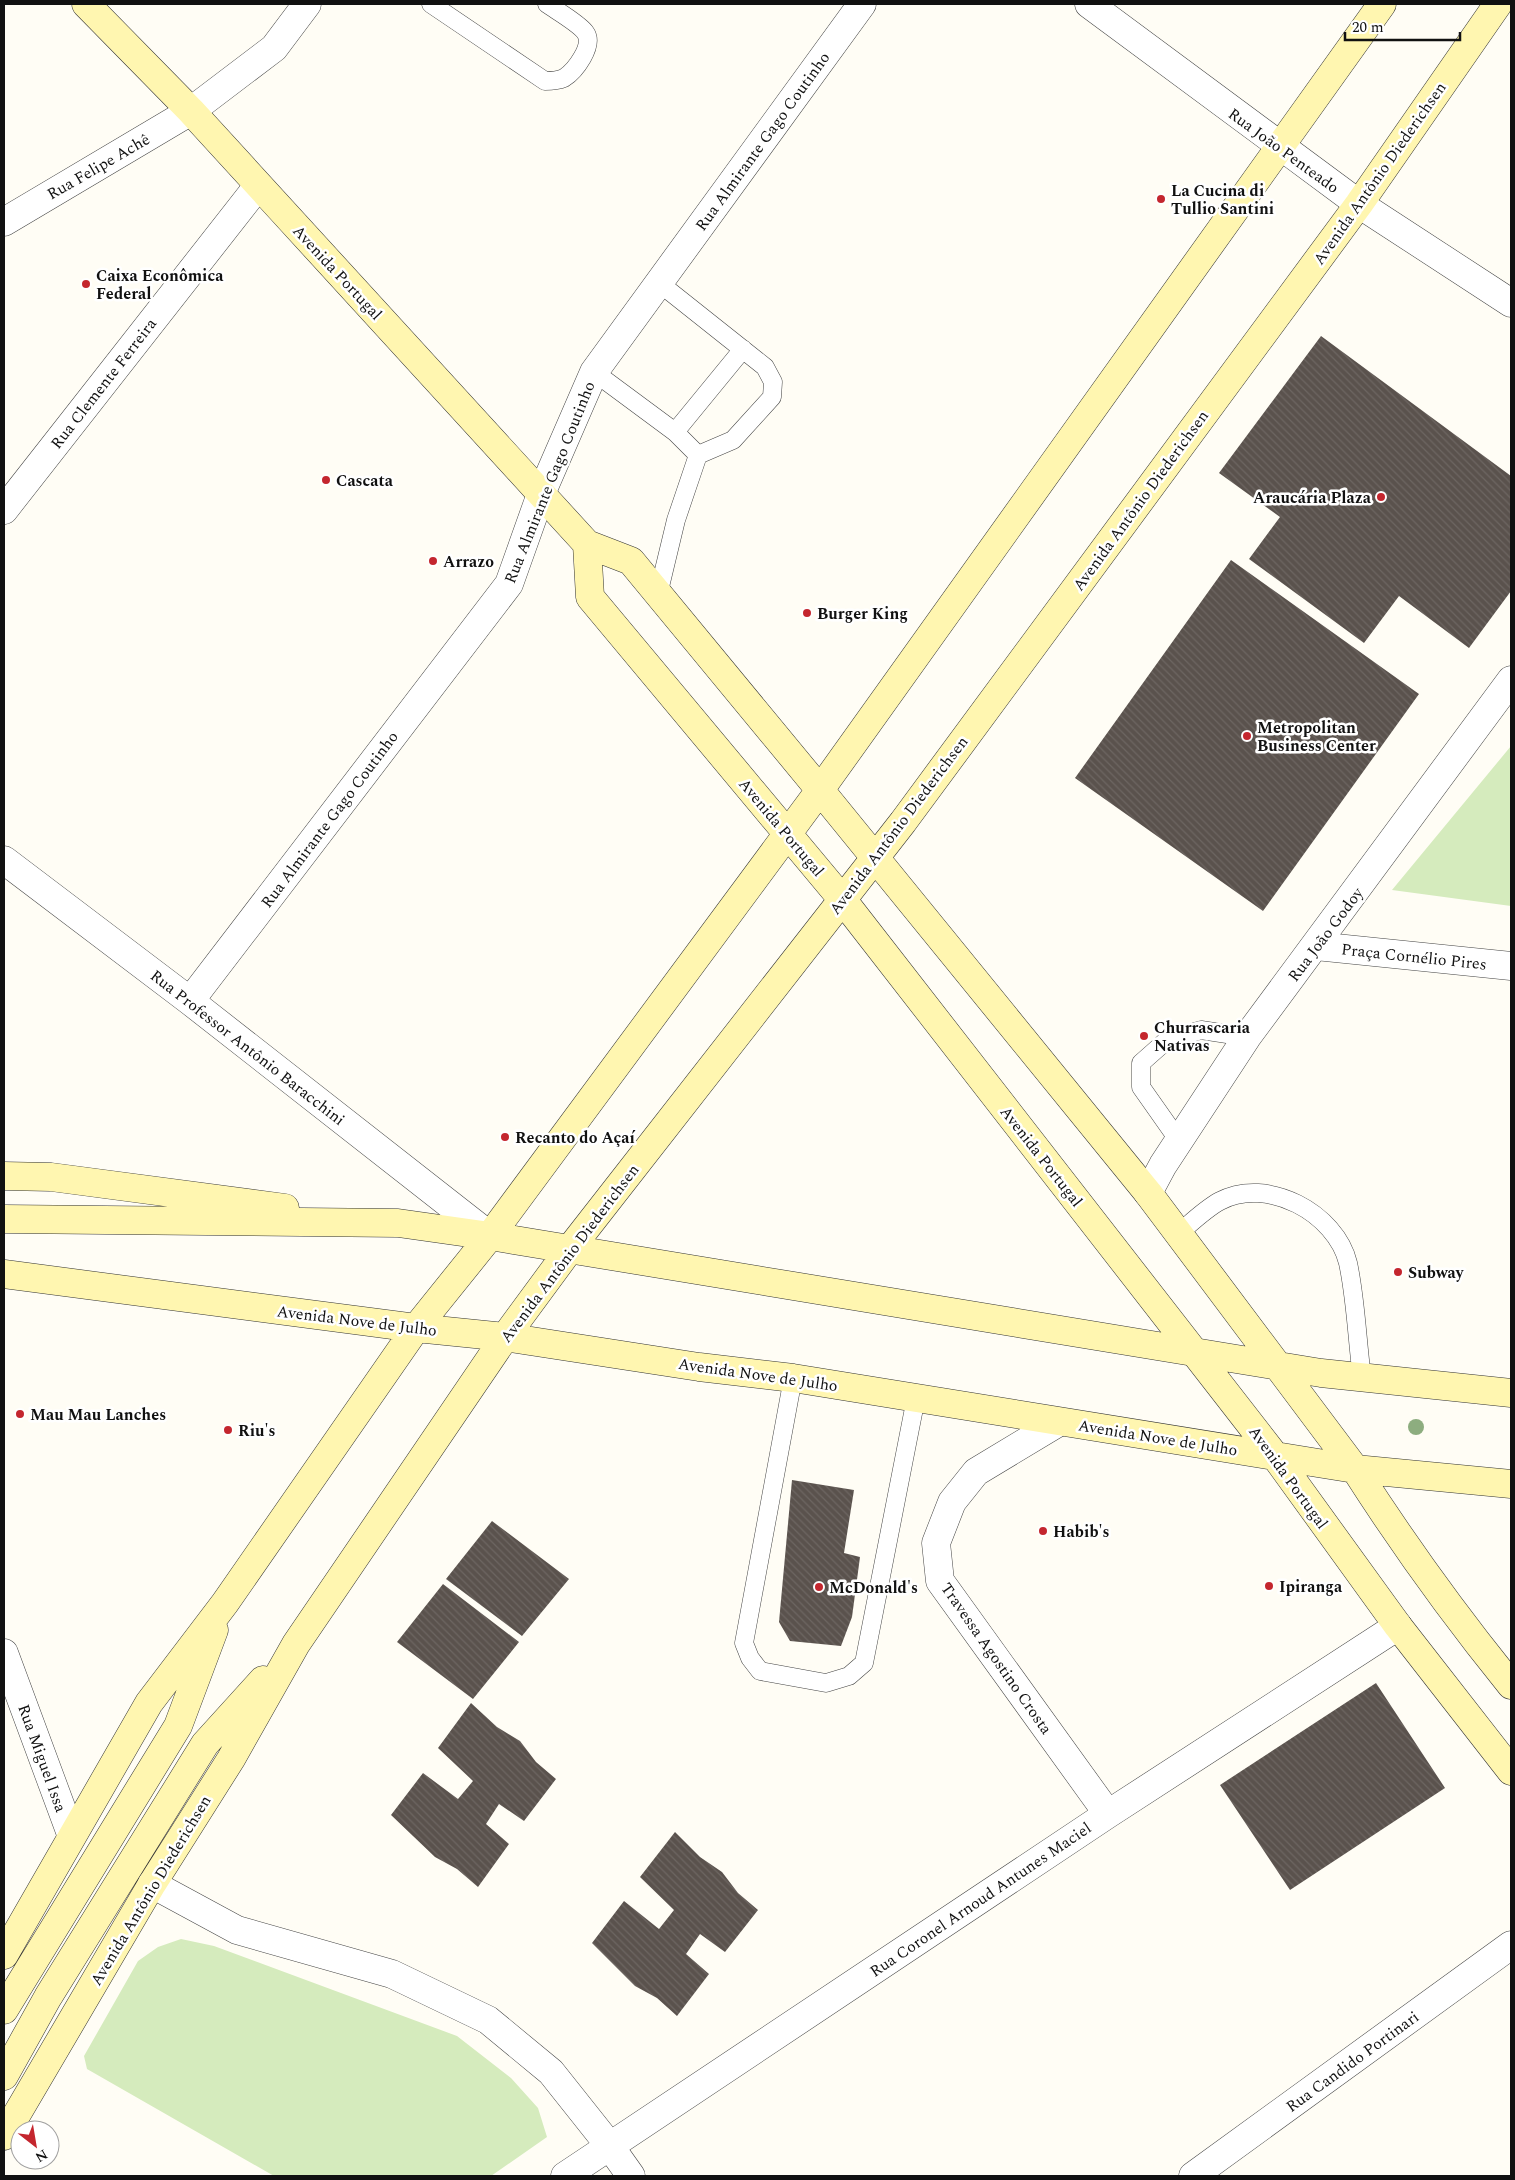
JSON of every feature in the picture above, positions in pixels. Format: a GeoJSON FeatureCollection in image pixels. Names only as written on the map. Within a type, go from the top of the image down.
{"type":"FeatureCollection","features":[{"type":"Feature","properties":{"kind":"main road","name":"Avenida Portugal"},"geometry":{"type":"LineString","coordinates":[[86,4],[191,111],[587,544],[631,562],[820,790],[1148,1193],[1355,1469],[1379,1508],[1473,1638],[1511,1685]]}},
{"type":"Feature","properties":{"kind":"main road"},"geometry":{"type":"LineString","coordinates":[[4,1955],[71,1834],[149,1703],[225,1603],[416,1328],[490,1236],[820,790],[1382,4]]}},
{"type":"Feature","properties":{"kind":"main road","name":"Avenida Antônio Diederichsen"},"geometry":{"type":"LineString","coordinates":[[4,2136],[152,1884],[231,1760],[296,1644],[505,1337],[568,1250],[875,859],[1359,204],[1498,4]]}},
{"type":"Feature","properties":{"kind":"main road","name":"Avenida Portugal"},"geometry":{"type":"LineString","coordinates":[[587,544],[590,597],[672,698],[788,832],[842,899],[1275,1456],[1398,1626],[1511,1771]]}},
{"type":"Feature","properties":{"kind":"main road"},"geometry":{"type":"LineString","coordinates":[[4,1176],[51,1177],[490,1236],[1277,1366],[1511,1393]]}},
{"type":"Feature","properties":{"kind":"main road"},"geometry":{"type":"LineString","coordinates":[[4,1219],[398,1223]]}},
{"type":"Feature","properties":{"kind":"main road","name":"Avenida Nove de Julho"},"geometry":{"type":"LineString","coordinates":[[4,1275],[416,1328],[505,1337],[699,1367],[794,1378],[1355,1469],[1511,1484]]}},
{"type":"Feature","properties":{"kind":"main road"},"geometry":{"type":"LineString","coordinates":[[4,2010],[178,1726],[225,1603]]}},
{"type":"Feature","properties":{"kind":"main road","name":"Avenida Antônio Diederichsen"},"geometry":{"type":"LineString","coordinates":[[4,2076],[48,1996],[205,1744],[296,1644]]}},
{"type":"Feature","properties":{"kind":"street"},"geometry":{"type":"LineString","coordinates":[[191,111],[274,48],[307,4]]}},
{"type":"Feature","properties":{"kind":"street","name":"Rua Almirante Gago Coutinho"},"geometry":{"type":"LineString","coordinates":[[190,1001],[510,584],[541,494],[594,372],[862,4]]}},
{"type":"Feature","properties":{"kind":"street","name":"Rua João Penteado"},"geometry":{"type":"LineString","coordinates":[[1089,4],[1359,204],[1511,302]]}},
{"type":"Feature","properties":{"kind":"street","name":"Rua Felipe Achê"},"geometry":{"type":"LineString","coordinates":[[4,222],[191,111]]}},
{"type":"Feature","properties":{"kind":"street","name":"Rua Clemente Ferreira"},"geometry":{"type":"LineString","coordinates":[[4,510],[258,186]]}},
{"type":"Feature","properties":{"kind":"street","name":"Rua João Godoy"},"geometry":{"type":"LineString","coordinates":[[1148,1193],[1179,1140],[1247,1037],[1511,680]]}},
{"type":"Feature","properties":{"kind":"street","name":"Rua Professor Antônio Baracchini"},"geometry":{"type":"LineString","coordinates":[[4,860],[190,1001],[490,1236]]}},
{"type":"Feature","properties":{"kind":"street","name":"Praça Cornélio Pires"},"geometry":{"type":"LineString","coordinates":[[1316,946],[1511,966]]}},
{"type":"Feature","properties":{"kind":"street","name":"Travessa Agostino Crosta"},"geometry":{"type":"LineString","coordinates":[[1059,1422],[976,1472],[952,1502],[936,1543],[940,1581],[1108,1814]]}},
{"type":"Feature","properties":{"kind":"street","name":"Rua Coronel Arnoud Antunes Maciel"},"geometry":{"type":"LineString","coordinates":[[565,2176],[1108,1814],[1398,1626]]}},
{"type":"Feature","properties":{"kind":"street","name":"Rua Miguel Issa"},"geometry":{"type":"LineString","coordinates":[[4,1653],[71,1834]]}},
{"type":"Feature","properties":{"kind":"street"},"geometry":{"type":"LineString","coordinates":[[152,1884],[237,1930],[392,1974],[488,2020],[551,2072],[610,2145],[631,2176]]}},
{"type":"Feature","properties":{"kind":"street","name":"Rua Candido Portinari"},"geometry":{"type":"LineString","coordinates":[[1192,2176],[1511,1945]]}},
{"type":"Feature","properties":{"kind":"lane"},"geometry":{"type":"LineString","coordinates":[[435,5],[544,81],[556,81],[565,77],[587,52],[588,42],[585,32],[547,4]]}},
{"type":"Feature","properties":{"kind":"lane"},"geometry":{"type":"LineString","coordinates":[[658,282],[765,368],[773,382],[772,397],[733,440],[698,455],[676,520],[658,595]]}},
{"type":"Feature","properties":{"kind":"lane"},"geometry":{"type":"LineString","coordinates":[[675,432],[742,349]]}},
{"type":"Feature","properties":{"kind":"lane"},"geometry":{"type":"LineString","coordinates":[[594,372],[675,432],[698,455]]}},
{"type":"Feature","properties":{"kind":"lane"},"geometry":{"type":"LineString","coordinates":[[1179,1140],[1141,1087],[1141,1063],[1167,1040],[1201,1030],[1247,1037]]}},
{"type":"Feature","properties":{"kind":"lane"},"geometry":{"type":"LineString","coordinates":[[1178,1234],[1220,1201],[1246,1193],[1274,1195],[1312,1211],[1332,1231],[1347,1262],[1362,1377]]}},
{"type":"Feature","properties":{"kind":"lane"},"geometry":{"type":"LineString","coordinates":[[794,1378],[744,1643],[750,1658],[760,1671],[826,1683],[849,1676],[864,1663],[916,1398]]}},
{"type":"Feature","properties":{"kind":"green space"},"geometry":{"type":"Polygon","coordinates":[[[1511,746],[1511,906],[1392,890],[1511,746]]]}},
{"type":"Feature","properties":{"kind":"green space"},"geometry":{"type":"Polygon","coordinates":[[[181,1939],[214,1946],[457,2036],[511,2078],[538,2108],[547,2137],[491,2176],[274,2176],[87,2069],[84,2056],[138,1961],[158,1947],[181,1939]]]}},
{"type":"Feature","properties":{"kind":"building","name":"Araucária Plaza"},"geometry":{"type":"Polygon","coordinates":[[[1321,336],[1511,476],[1511,591],[1469,648],[1399,596],[1364,643],[1249,559],[1280,517],[1219,473],[1321,336]]]}},
{"type":"Feature","properties":{"kind":"building","name":"Metropolitan Business Center"},"geometry":{"type":"Polygon","coordinates":[[[1231,560],[1419,694],[1263,911],[1075,778],[1231,560]]]}},
{"type":"Feature","properties":{"kind":"building","name":"McDonald's"},"geometry":{"type":"Polygon","coordinates":[[[792,1480],[854,1490],[844,1553],[860,1557],[852,1617],[841,1646],[790,1641],[779,1622],[792,1480]]]}},
{"type":"Feature","properties":{"kind":"building"},"geometry":{"type":"Polygon","coordinates":[[[492,1521],[569,1579],[522,1636],[446,1579],[492,1521]]]}},
{"type":"Feature","properties":{"kind":"building"},"geometry":{"type":"Polygon","coordinates":[[[443,1584],[519,1642],[473,1699],[397,1642],[443,1584]]]}},
{"type":"Feature","properties":{"kind":"building"},"geometry":{"type":"Polygon","coordinates":[[[1376,1683],[1445,1788],[1290,1890],[1220,1785],[1376,1683]]]}},
{"type":"Feature","properties":{"kind":"building"},"geometry":{"type":"Polygon","coordinates":[[[471,1703],[497,1727],[520,1741],[536,1762],[556,1779],[524,1821],[499,1804],[486,1824],[509,1844],[478,1887],[457,1869],[435,1857],[391,1815],[423,1773],[458,1799],[473,1781],[438,1748],[471,1703]]]}},
{"type":"Feature","properties":{"kind":"building"},"geometry":{"type":"Polygon","coordinates":[[[675,1832],[700,1857],[722,1872],[738,1893],[758,1910],[725,1952],[700,1934],[686,1954],[709,1974],[677,2016],[657,1998],[635,1986],[592,1943],[624,1901],[659,1929],[674,1910],[640,1877],[675,1832]]]}},
{"type":"Feature","properties":{"kind":"place","name":"La Cucina di Tullio Santini"},"geometry":{"type":"Point","coordinates":[1161,199]}},
{"type":"Feature","properties":{"kind":"place","name":"Caixa Econômica Federal"},"geometry":{"type":"Point","coordinates":[86,284]}},
{"type":"Feature","properties":{"kind":"place","name":"Cascata"},"geometry":{"type":"Point","coordinates":[326,480]}},
{"type":"Feature","properties":{"kind":"place","name":"Araucária Plaza"},"geometry":{"type":"Point","coordinates":[1381,497]}},
{"type":"Feature","properties":{"kind":"place","name":"Arrazo"},"geometry":{"type":"Point","coordinates":[433,561]}},
{"type":"Feature","properties":{"kind":"place","name":"Burger King"},"geometry":{"type":"Point","coordinates":[807,613]}},
{"type":"Feature","properties":{"kind":"place","name":"Metropolitan Business Center"},"geometry":{"type":"Point","coordinates":[1247,736]}},
{"type":"Feature","properties":{"kind":"place","name":"Churrascaria Nativas"},"geometry":{"type":"Point","coordinates":[1144,1036]}},
{"type":"Feature","properties":{"kind":"place","name":"Recanto do Açaí"},"geometry":{"type":"Point","coordinates":[505,1137]}},
{"type":"Feature","properties":{"kind":"place","name":"Subway"},"geometry":{"type":"Point","coordinates":[1398,1272]}},
{"type":"Feature","properties":{"kind":"place","name":"Mau Mau Lanches"},"geometry":{"type":"Point","coordinates":[20,1414]}},
{"type":"Feature","properties":{"kind":"place","name":"Riu's"},"geometry":{"type":"Point","coordinates":[228,1430]}},
{"type":"Feature","properties":{"kind":"place","name":"Habib's"},"geometry":{"type":"Point","coordinates":[1043,1531]}},
{"type":"Feature","properties":{"kind":"place","name":"Ipiranga"},"geometry":{"type":"Point","coordinates":[1269,1586]}},
{"type":"Feature","properties":{"kind":"place","name":"McDonald's"},"geometry":{"type":"Point","coordinates":[819,1587]}}]}
